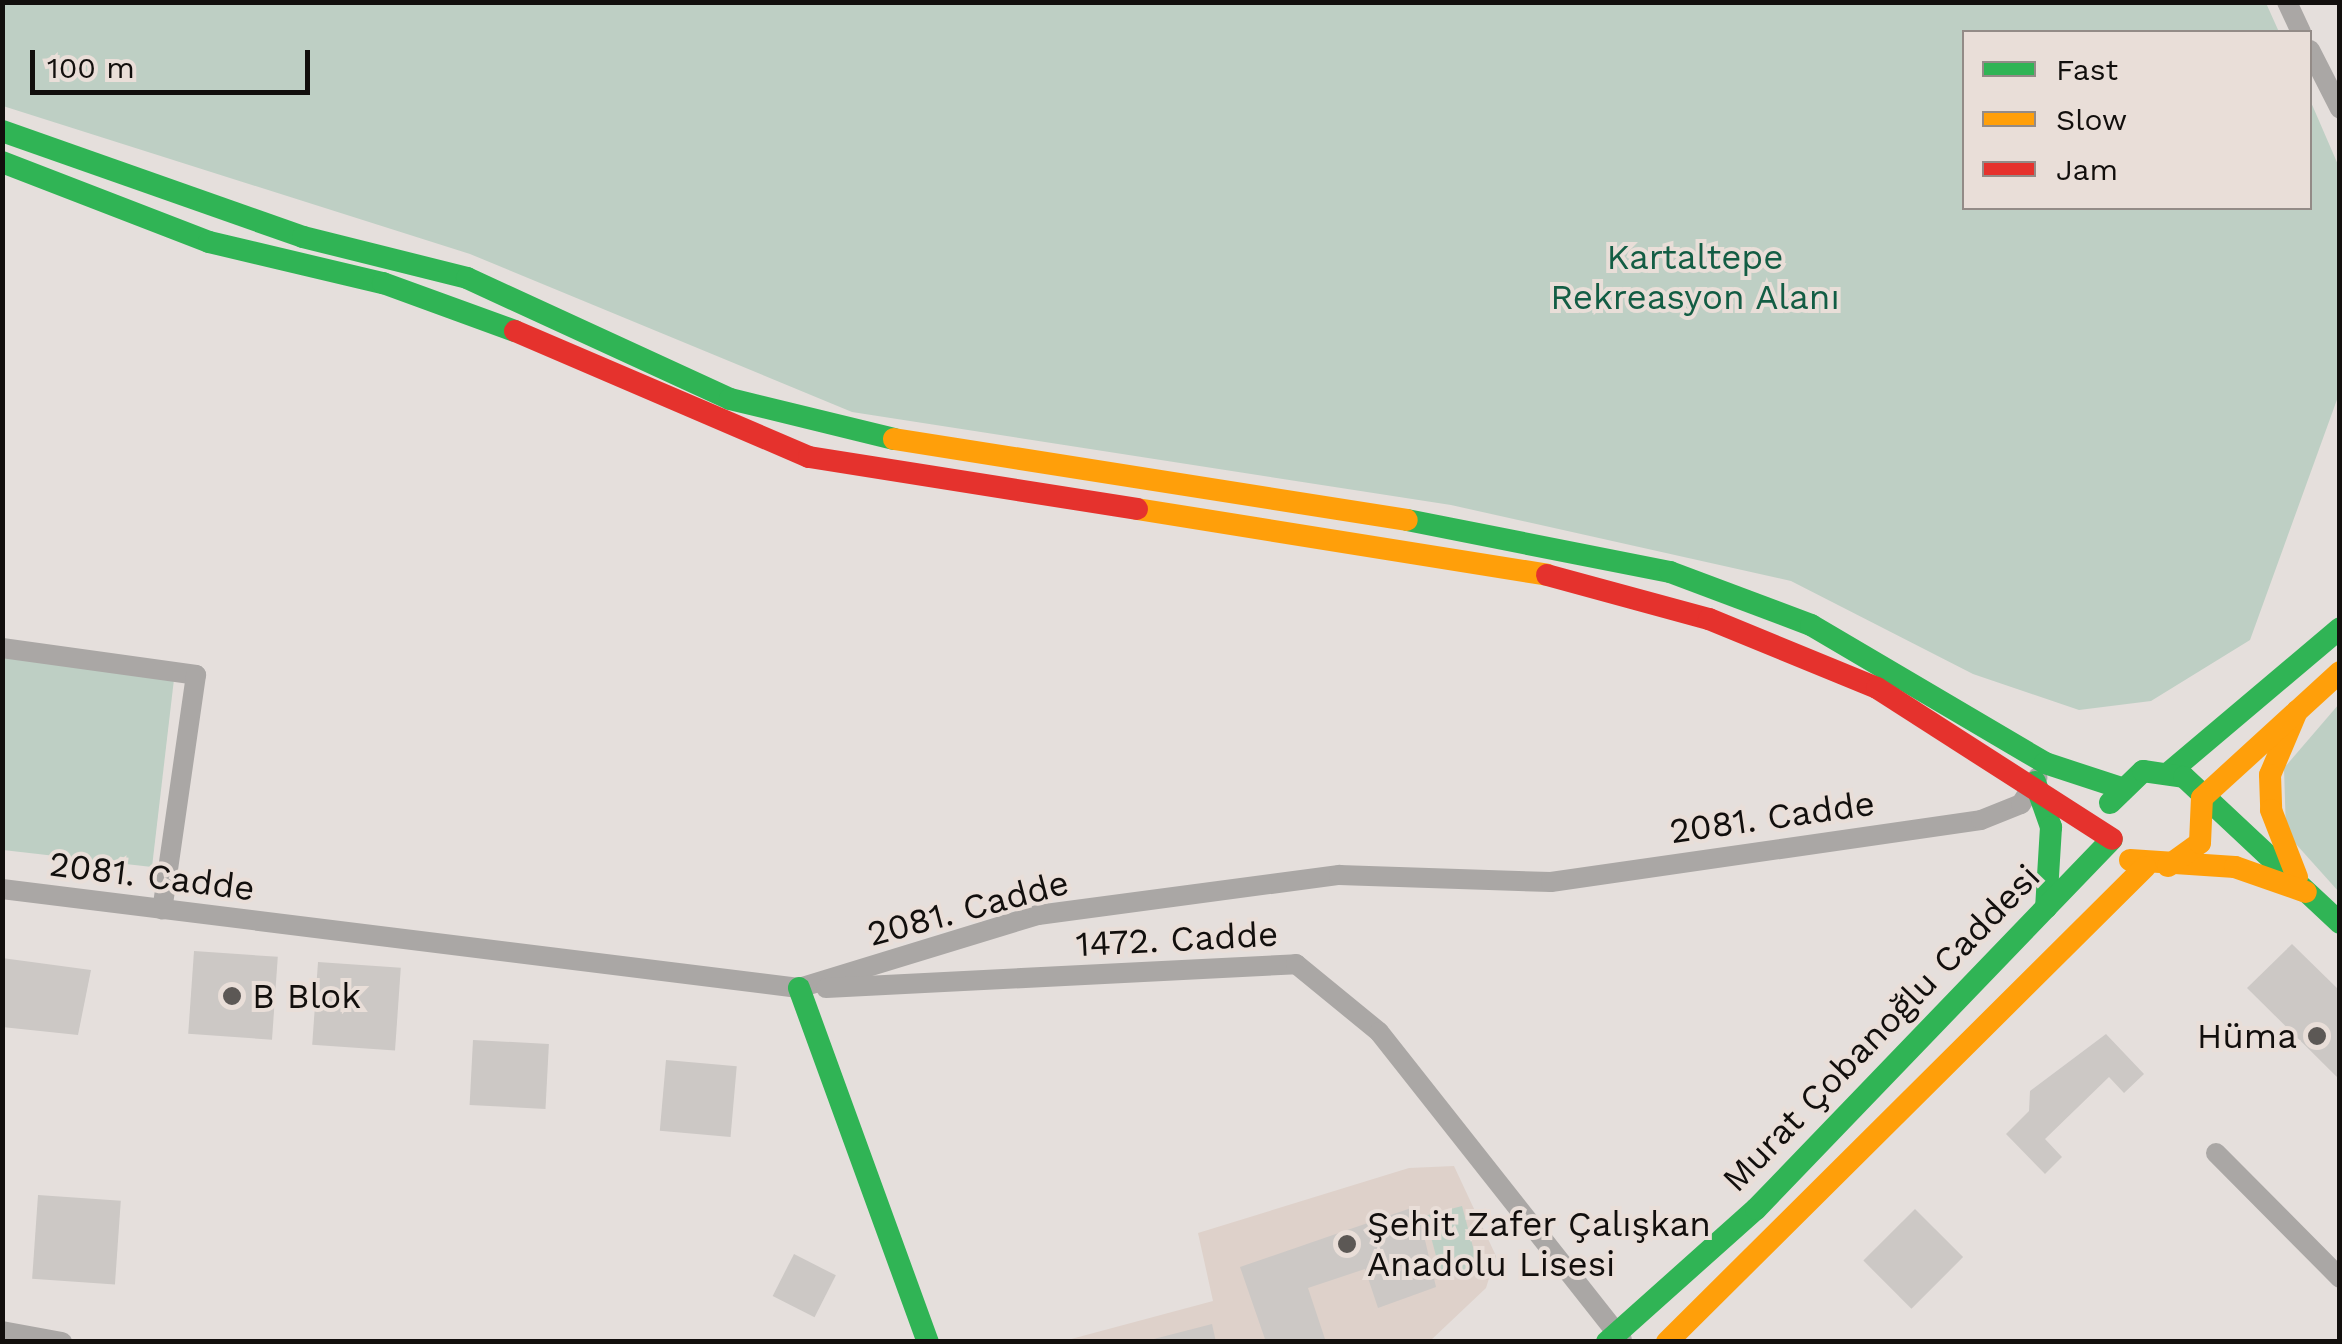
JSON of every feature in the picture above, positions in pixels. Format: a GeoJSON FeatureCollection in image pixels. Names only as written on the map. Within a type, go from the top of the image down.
{"type":"FeatureCollection","features":[{"type":"Feature","properties":{"kind":"main road"},"geometry":{"type":"LineString","coordinates":[[2,131],[304,238],[466,278],[730,399],[829,430],[1471,530],[1670,572],[1811,625],[2040,772],[2112,839],[2154,867],[2235,868],[2306,892]]}},
{"type":"Feature","properties":{"kind":"main road"},"geometry":{"type":"LineString","coordinates":[[2,162],[209,242],[383,283],[499,324],[808,457],[1548,575],[1709,618],[1877,688],[2040,772],[2118,788]]}},
{"type":"Feature","properties":{"kind":"main road"},"geometry":{"type":"LineString","coordinates":[[2172,772],[2340,628]]}},
{"type":"Feature","properties":{"kind":"main road"},"geometry":{"type":"LineString","coordinates":[[2154,867],[2200,843],[2202,798],[2340,672]]}},
{"type":"Feature","properties":{"kind":"main road"},"geometry":{"type":"LineString","coordinates":[[2297,712],[2270,775],[2271,810],[2306,892]]}},
{"type":"Feature","properties":{"kind":"main road"},"geometry":{"type":"LineString","coordinates":[[2112,839],[2108,814],[2118,788],[2142,771],[2172,772],[2340,923]]}},
{"type":"Feature","properties":{"kind":"main road"},"geometry":{"type":"LineString","coordinates":[[2040,772],[2051,827],[2046,908]]}},
{"type":"Feature","properties":{"kind":"main road","name":"Murat Çobanoğlu Caddesi"},"geometry":{"type":"LineString","coordinates":[[1616,1339],[1744,1220],[2112,839]]}},
{"type":"Feature","properties":{"kind":"main road","name":"Murat Çobanoğlu Caddesi"},"geometry":{"type":"LineString","coordinates":[[1667,1342],[2154,867]]}},
{"type":"Feature","properties":{"kind":"main road"},"geometry":{"type":"LineString","coordinates":[[799,988],[928,1340]]}},
{"type":"Feature","properties":{"kind":"street"},"geometry":{"type":"LineString","coordinates":[[2287,2],[2300,30]]}},
{"type":"Feature","properties":{"kind":"street"},"geometry":{"type":"LineString","coordinates":[[2312,54],[2340,110]]}},
{"type":"Feature","properties":{"kind":"street"},"geometry":{"type":"LineString","coordinates":[[2,648],[196,675],[162,910]]}},
{"type":"Feature","properties":{"kind":"street","name":"2081. Cadde"},"geometry":{"type":"LineString","coordinates":[[2,890],[799,988],[1038,915],[1339,875],[1551,882],[1981,820],[2021,804],[2040,772]]}},
{"type":"Feature","properties":{"kind":"street","name":"1472. Cadde"},"geometry":{"type":"LineString","coordinates":[[799,988],[1296,964],[1378,1032],[1616,1339]]}},
{"type":"Feature","properties":{"kind":"street"},"geometry":{"type":"LineString","coordinates":[[2216,1153],[2340,1278]]}},
{"type":"Feature","properties":{"kind":"street"},"geometry":{"type":"LineString","coordinates":[[2,1331],[62,1342]]}},
{"type":"Feature","properties":{"kind":"street"},"geometry":{"type":"LineString","coordinates":[[903,1342],[928,1340]]}},
{"type":"Feature","properties":{"kind":"shaded area","name":"Şehit Zafer Çalışkan Anadolu Lisesi"},"geometry":{"type":"Polygon","coordinates":[[[1454,1166],[1496,1256],[1486,1288],[1430,1341],[1060,1342],[1213,1301],[1198,1233],[1409,1168],[1454,1166]]]}},
{"type":"Feature","properties":{"kind":"green space","name":"Kartaltepe Rekreasyon Alanı"},"geometry":{"type":"Polygon","coordinates":[[[3,2],[2266,3],[2278,30],[1962,30],[1962,210],[2312,210],[2312,105],[2339,167],[2339,394],[2250,640],[2151,701],[2079,710],[1973,674],[1791,581],[1451,505],[852,412],[470,254],[3,106],[3,2]]]}},
{"type":"Feature","properties":{"kind":"green space"},"geometry":{"type":"Polygon","coordinates":[[[3,655],[174,679],[152,867],[3,850],[3,655]]]}},
{"type":"Feature","properties":{"kind":"green space"},"geometry":{"type":"Polygon","coordinates":[[[2339,704],[2339,892],[2286,833],[2284,768],[2339,704]]]}},
{"type":"Feature","properties":{"kind":"green space"},"geometry":{"type":"Polygon","coordinates":[[[1462,1206],[1479,1269],[1442,1279],[1425,1216],[1462,1206]]]}},
{"type":"Feature","properties":{"kind":"building","name":"Hüma"},"geometry":{"type":"Polygon","coordinates":[[[2292,944],[2340,991],[2340,1080],[2247,988],[2292,944]]]}},
{"type":"Feature","properties":{"kind":"building","name":"B Blok"},"geometry":{"type":"Polygon","coordinates":[[[194,951],[278,957],[272,1040],[188,1034],[194,951]]]}},
{"type":"Feature","properties":{"kind":"building"},"geometry":{"type":"Polygon","coordinates":[[[2,958],[91,970],[78,1035],[2,1027],[2,958]]]}},
{"type":"Feature","properties":{"kind":"building"},"geometry":{"type":"Polygon","coordinates":[[[318,962],[401,968],[395,1051],[312,1045],[318,962]]]}},
{"type":"Feature","properties":{"kind":"building"},"geometry":{"type":"Polygon","coordinates":[[[2106,1034],[2144,1074],[2124,1093],[2109,1077],[2045,1139],[2062,1157],[2045,1174],[2006,1134],[2029,1111],[2030,1091],[2106,1034]]]}},
{"type":"Feature","properties":{"kind":"building"},"geometry":{"type":"Polygon","coordinates":[[[473,1040],[549,1044],[545,1109],[470,1105],[473,1040]]]}},
{"type":"Feature","properties":{"kind":"building"},"geometry":{"type":"Polygon","coordinates":[[[666,1060],[737,1066],[731,1137],[660,1131],[666,1060]]]}},
{"type":"Feature","properties":{"kind":"building"},"geometry":{"type":"Polygon","coordinates":[[[38,1195],[121,1201],[115,1285],[32,1279],[38,1195]]]}},
{"type":"Feature","properties":{"kind":"building"},"geometry":{"type":"Polygon","coordinates":[[[1417,1206],[1436,1287],[1378,1308],[1365,1269],[1308,1288],[1326,1342],[1266,1342],[1240,1267],[1417,1206]]]}},
{"type":"Feature","properties":{"kind":"building"},"geometry":{"type":"Polygon","coordinates":[[[1915,1209],[1963,1257],[1911,1309],[1863,1261],[1915,1209]]]}},
{"type":"Feature","properties":{"kind":"building"},"geometry":{"type":"Polygon","coordinates":[[[794,1254],[836,1275],[815,1317],[773,1296],[794,1254]]]}},
{"type":"Feature","properties":{"kind":"building"},"geometry":{"type":"Polygon","coordinates":[[[1212,1324],[1216,1342],[1150,1342],[1150,1340],[1212,1324]]]}},
{"type":"Feature","properties":{"kind":"traffic: fast"},"geometry":{"type":"LineString","coordinates":[[2,131],[303,237],[467,278],[730,399],[894,439]]}},
{"type":"Feature","properties":{"kind":"traffic: fast"},"geometry":{"type":"LineString","coordinates":[[2,162],[209,242],[383,283],[515,331]]}},
{"type":"Feature","properties":{"kind":"traffic: fast"},"geometry":{"type":"LineString","coordinates":[[1407,520],[1670,572],[1811,625],[2045,763],[2118,787]]}},
{"type":"Feature","properties":{"kind":"traffic: fast"},"geometry":{"type":"LineString","coordinates":[[2171,771],[2340,628]]}},
{"type":"Feature","properties":{"kind":"traffic: fast"},"geometry":{"type":"LineString","coordinates":[[2110,803],[2143,771],[2184,777],[2340,923]]}},
{"type":"Feature","properties":{"kind":"traffic: fast"},"geometry":{"type":"LineString","coordinates":[[2035,782],[2051,827],[2046,908]]}},
{"type":"Feature","properties":{"kind":"traffic: fast"},"geometry":{"type":"LineString","coordinates":[[1607,1342],[1756,1209],[2112,839]]}},
{"type":"Feature","properties":{"kind":"traffic: fast"},"geometry":{"type":"LineString","coordinates":[[799,988],[928,1342]]}},
{"type":"Feature","properties":{"kind":"traffic: slow"},"geometry":{"type":"LineString","coordinates":[[894,439],[1407,520]]}},
{"type":"Feature","properties":{"kind":"traffic: slow"},"geometry":{"type":"LineString","coordinates":[[1137,509],[1547,575]]}},
{"type":"Feature","properties":{"kind":"traffic: slow"},"geometry":{"type":"LineString","coordinates":[[2202,798],[2340,672]]}},
{"type":"Feature","properties":{"kind":"traffic: slow"},"geometry":{"type":"LineString","coordinates":[[2297,711],[2270,775],[2271,810],[2297,877]]}},
{"type":"Feature","properties":{"kind":"traffic: slow"},"geometry":{"type":"LineString","coordinates":[[2168,866],[2200,843],[2202,798]]}},
{"type":"Feature","properties":{"kind":"traffic: slow"},"geometry":{"type":"LineString","coordinates":[[2130,860],[2235,867],[2306,892]]}},
{"type":"Feature","properties":{"kind":"traffic: slow"},"geometry":{"type":"LineString","coordinates":[[1667,1342],[2145,867]]}},
{"type":"Feature","properties":{"kind":"traffic: jam"},"geometry":{"type":"LineString","coordinates":[[515,331],[809,457],[1137,509]]}},
{"type":"Feature","properties":{"kind":"traffic: jam"},"geometry":{"type":"LineString","coordinates":[[1547,575],[1709,619],[1877,688],[2112,839]]}},
{"type":"Feature","properties":{"kind":"place","name":"B Blok"},"geometry":{"type":"Point","coordinates":[232,996]}},
{"type":"Feature","properties":{"kind":"place","name":"Hüma"},"geometry":{"type":"Point","coordinates":[2317,1036]}},
{"type":"Feature","properties":{"kind":"place","name":"Şehit Zafer Çalışkan Anadolu Lisesi"},"geometry":{"type":"Point","coordinates":[1347,1244]}}]}
